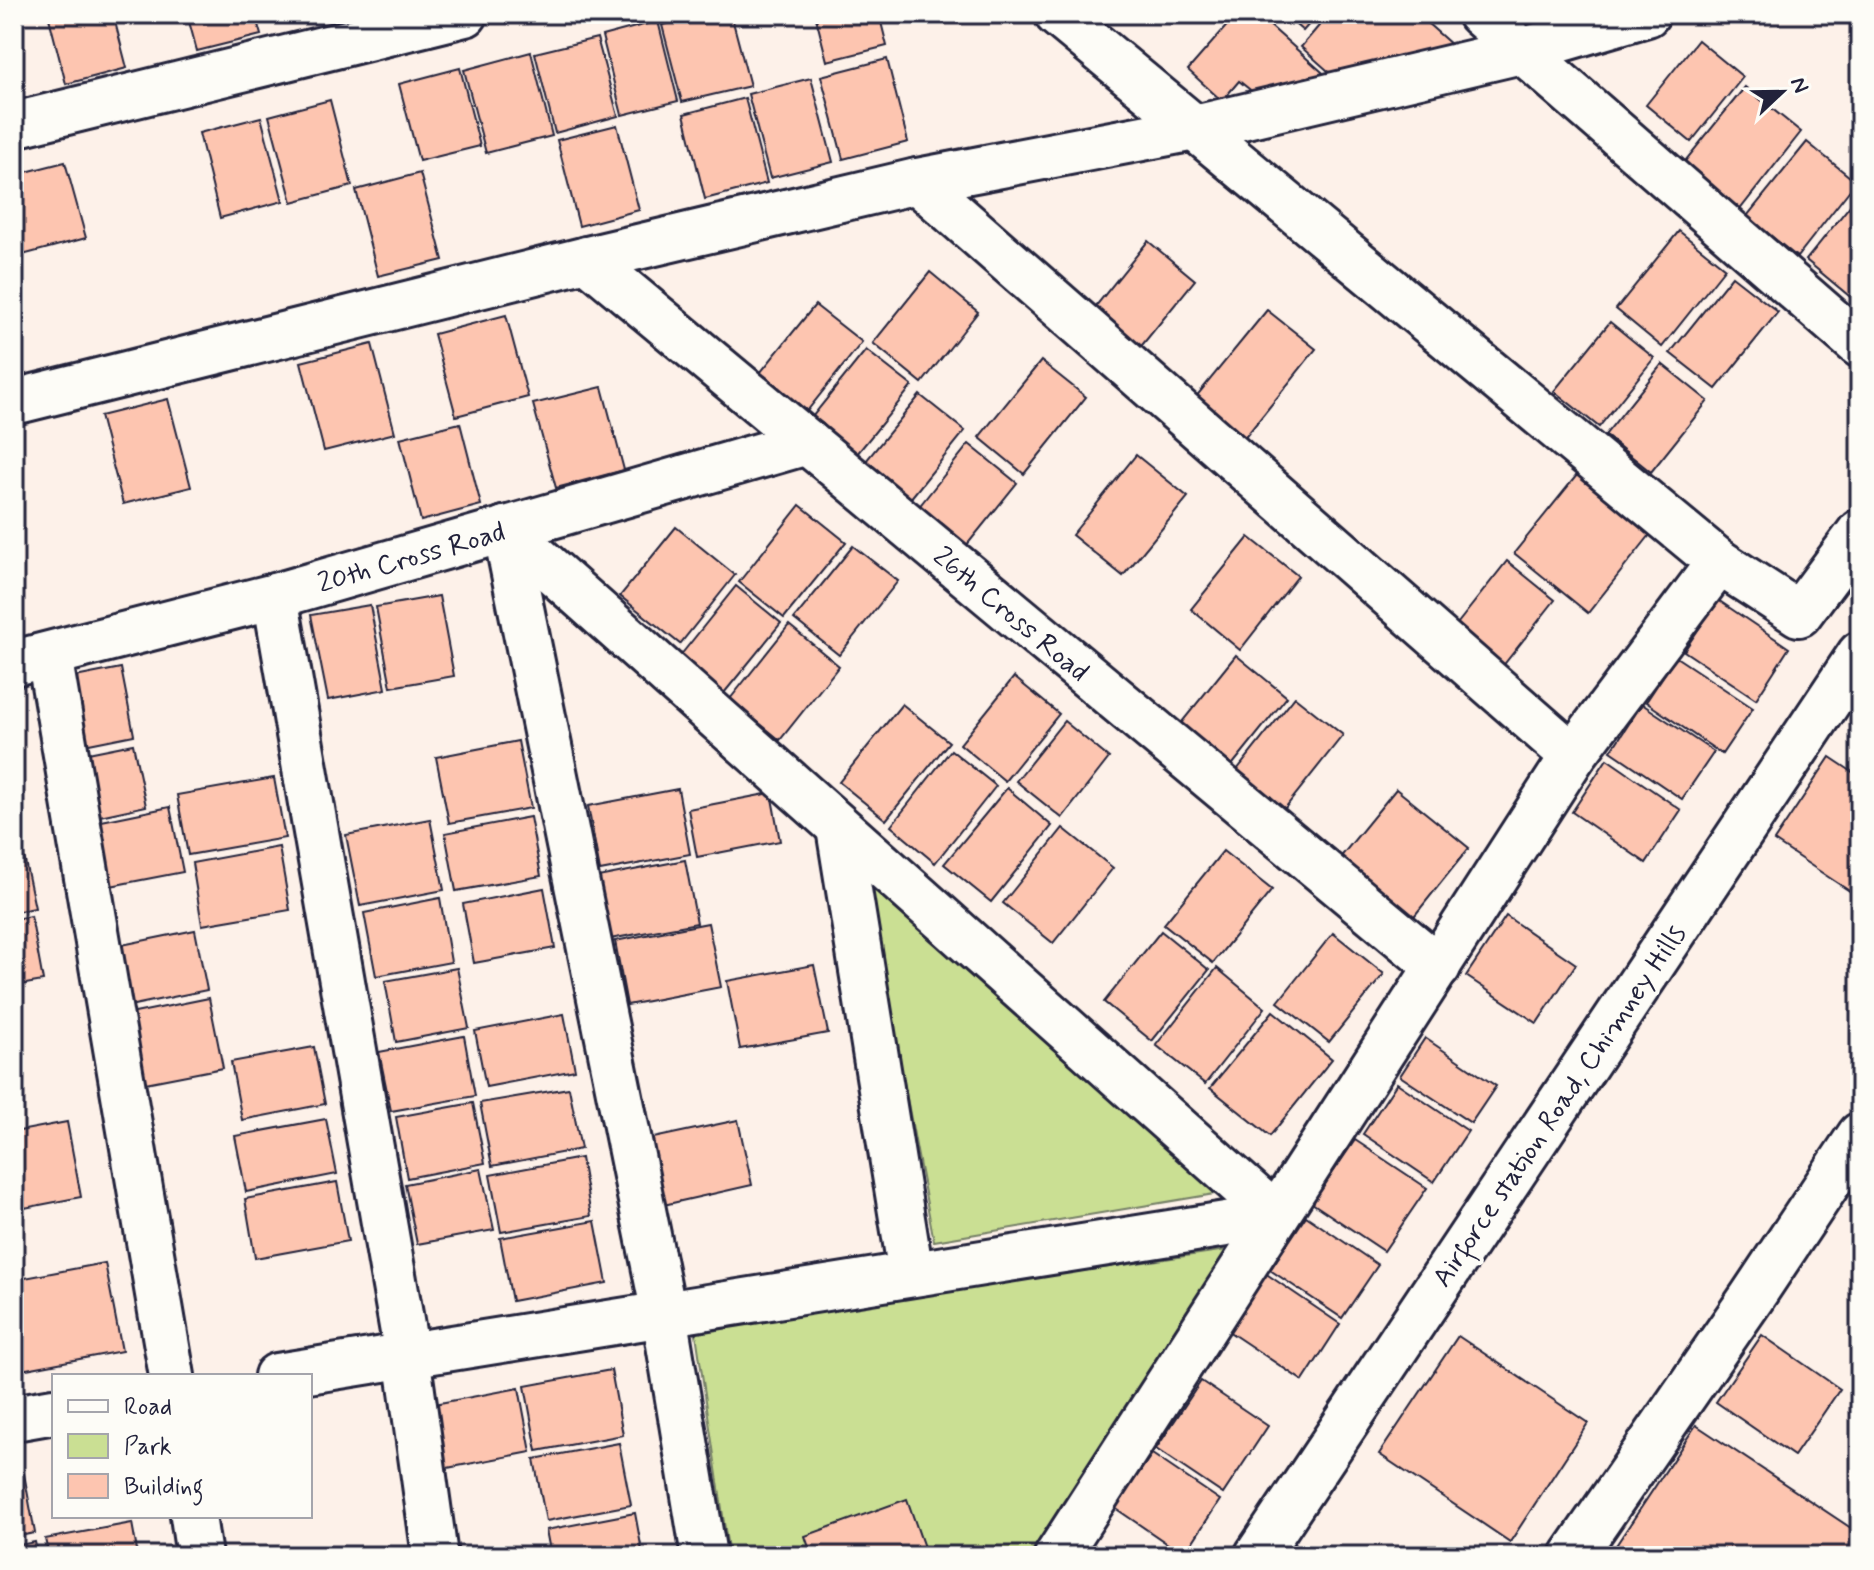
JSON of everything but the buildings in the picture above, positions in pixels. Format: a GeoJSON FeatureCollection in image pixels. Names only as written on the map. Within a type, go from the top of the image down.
{"type":"FeatureCollection","features":[{"type":"Feature","properties":{"kind":"street"},"geometry":{"type":"LineString","coordinates":[[14,125],[465,14]]}},
{"type":"Feature","properties":{"kind":"street"},"geometry":{"type":"LineString","coordinates":[[1057,14],[1719,562],[1799,614],[1860,532]]}},
{"type":"Feature","properties":{"kind":"street"},"geometry":{"type":"LineString","coordinates":[[1480,14],[1860,345]]}},
{"type":"Feature","properties":{"kind":"street"},"geometry":{"type":"LineString","coordinates":[[14,402],[587,259],[917,181],[1195,128],[1521,51],[1647,14]]}},
{"type":"Feature","properties":{"kind":"street"},"geometry":{"type":"LineString","coordinates":[[917,181],[1573,756]]}},
{"type":"Feature","properties":{"kind":"street","name":"26th Cross Road"},"geometry":{"type":"LineString","coordinates":[[587,259],[1438,967]]}},
{"type":"Feature","properties":{"kind":"street","name":"20th Cross Road"},"geometry":{"type":"LineString","coordinates":[[32,659],[275,596],[807,442]]}},
{"type":"Feature","properties":{"kind":"street"},"geometry":{"type":"LineString","coordinates":[[505,529],[1276,1216]]}},
{"type":"Feature","properties":{"kind":"street"},"geometry":{"type":"LineString","coordinates":[[505,529],[664,1314],[704,1556]]}},
{"type":"Feature","properties":{"kind":"street"},"geometry":{"type":"LineString","coordinates":[[1057,1556],[1573,756],[1719,562]]}},
{"type":"Feature","properties":{"kind":"street"},"geometry":{"type":"LineString","coordinates":[[275,596],[407,1355],[435,1556]]}},
{"type":"Feature","properties":{"kind":"street","name":"Airforce station Road, Chimney Hills"},"geometry":{"type":"LineString","coordinates":[[1257,1556],[1860,654]]}},
{"type":"Feature","properties":{"kind":"street"},"geometry":{"type":"LineString","coordinates":[[32,659],[172,1374]]}},
{"type":"Feature","properties":{"kind":"street"},"geometry":{"type":"LineString","coordinates":[[839,828],[911,1274]]}},
{"type":"Feature","properties":{"kind":"street"},"geometry":{"type":"LineString","coordinates":[[1573,1556],[1860,1135]]}},
{"type":"Feature","properties":{"kind":"street"},"geometry":{"type":"LineString","coordinates":[[289,1374],[1276,1216]]}},
{"type":"Feature","properties":{"kind":"street"},"geometry":{"type":"LineString","coordinates":[[14,1418],[52,1411]]}},
{"type":"Feature","properties":{"kind":"street"},"geometry":{"type":"LineString","coordinates":[[193,1518],[199,1556]]}},
{"type":"Feature","properties":{"kind":"green space"},"geometry":{"type":"Polygon","coordinates":[[[865,876],[1220,1193],[934,1241],[865,876]]]}},
{"type":"Feature","properties":{"kind":"green space"},"geometry":{"type":"Polygon","coordinates":[[[1227,1250],[1029,1556],[729,1556],[695,1327],[1227,1250]]]}}]}
